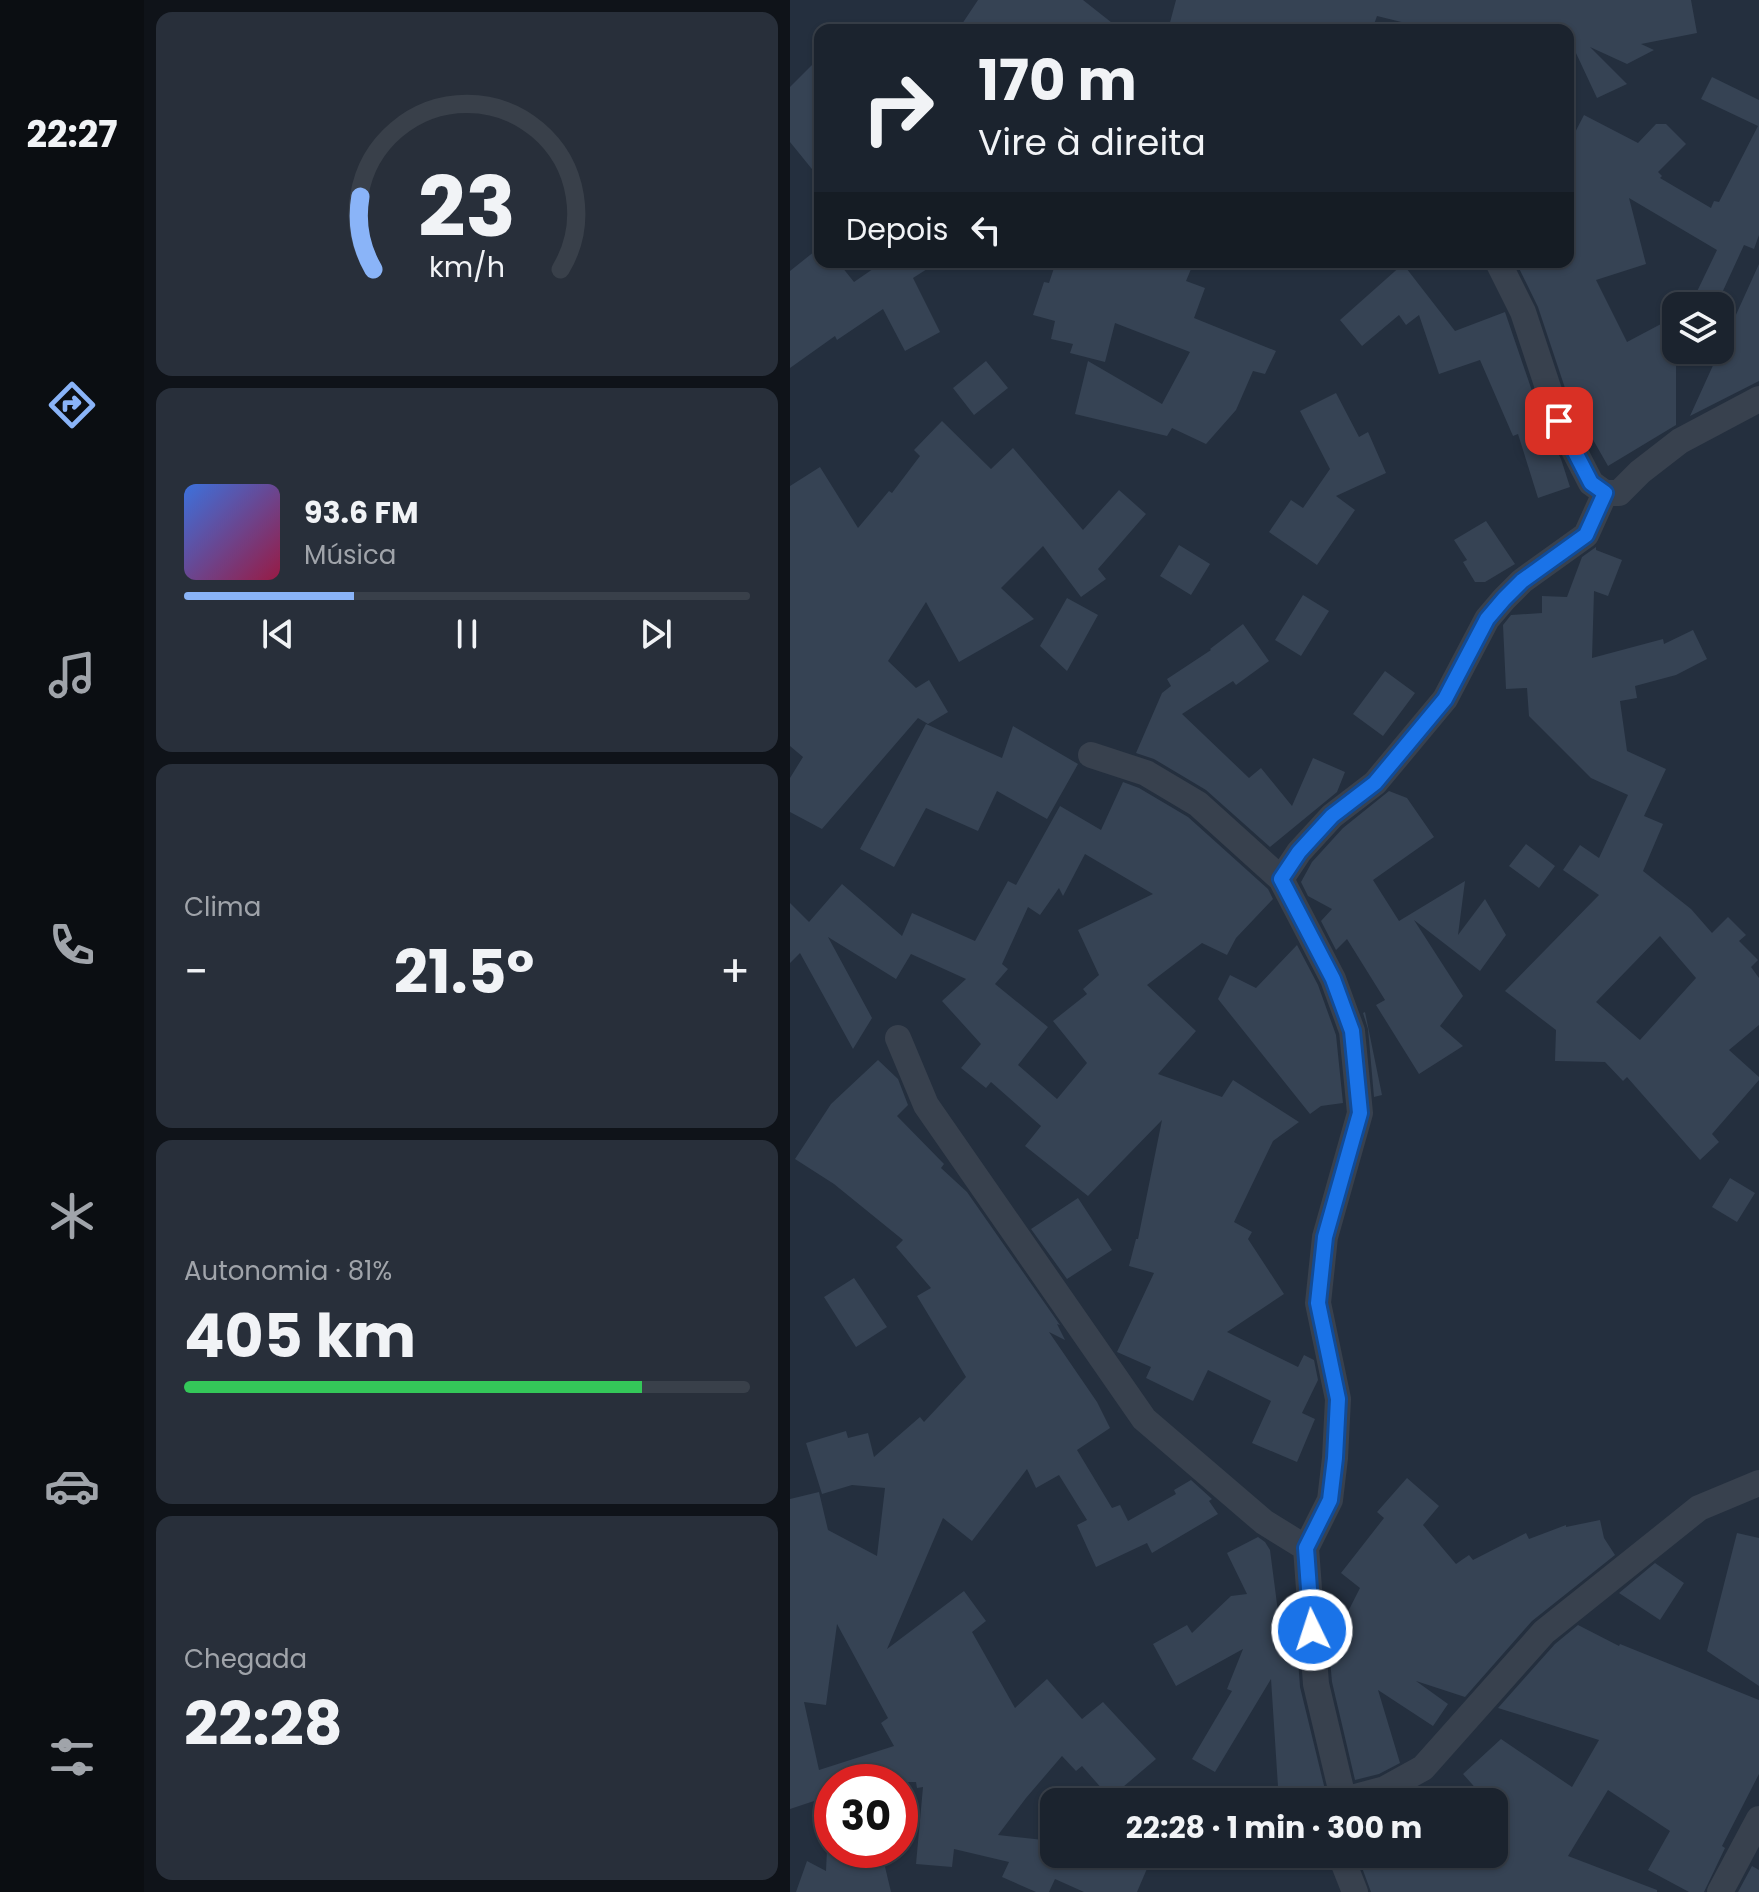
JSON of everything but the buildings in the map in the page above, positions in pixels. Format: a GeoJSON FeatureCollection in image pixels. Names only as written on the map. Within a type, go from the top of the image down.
{"type":"FeatureCollection","features":[{"type":"Feature","properties":{"kind":"street"},"geometry":{"type":"LineString","coordinates":[[1501,268],[1523,312],[1559,421],[1591,483],[1605,493],[1619,493],[1680,441],[1759,399]]}},
{"type":"Feature","properties":{"kind":"street"},"geometry":{"type":"LineString","coordinates":[[1281,879],[1299,852],[1332,816],[1375,783],[1445,699],[1487,619],[1504,599],[1522,581],[1586,535],[1605,493]]}},
{"type":"Feature","properties":{"kind":"street"},"geometry":{"type":"LineString","coordinates":[[1091,755],[1146,773],[1198,804],[1281,879],[1333,979],[1352,1031],[1360,1113],[1325,1237],[1318,1303],[1338,1399],[1335,1458],[1330,1500],[1306,1548],[1316,1684],[1341,1788]]}},
{"type":"Feature","properties":{"kind":"street"},"geometry":{"type":"LineString","coordinates":[[898,1038],[926,1105],[1144,1419],[1264,1522],[1306,1548]]}},
{"type":"Feature","properties":{"kind":"street"},"geometry":{"type":"LineString","coordinates":[[1387,1788],[1423,1768],[1544,1632],[1699,1508],[1759,1483]]}},
{"type":"Feature","properties":{"kind":"street"},"geometry":{"type":"LineString","coordinates":[[1720,1892],[1759,1819]]}},
{"type":"Feature","properties":{"kind":"street"},"geometry":{"type":"LineString","coordinates":[[1346,1868],[1355,1892]]}},
{"type":"Feature","properties":{"kind":"route"},"geometry":{"type":"LineString","coordinates":[[1312,1630],[1306,1548],[1330,1500],[1338,1399],[1318,1303],[1325,1237],[1360,1113],[1352,1031],[1333,979],[1281,879],[1299,852],[1332,816],[1375,783],[1445,699],[1487,619],[1504,599],[1522,581],[1586,535],[1605,493],[1591,483],[1559,421]]}}]}
